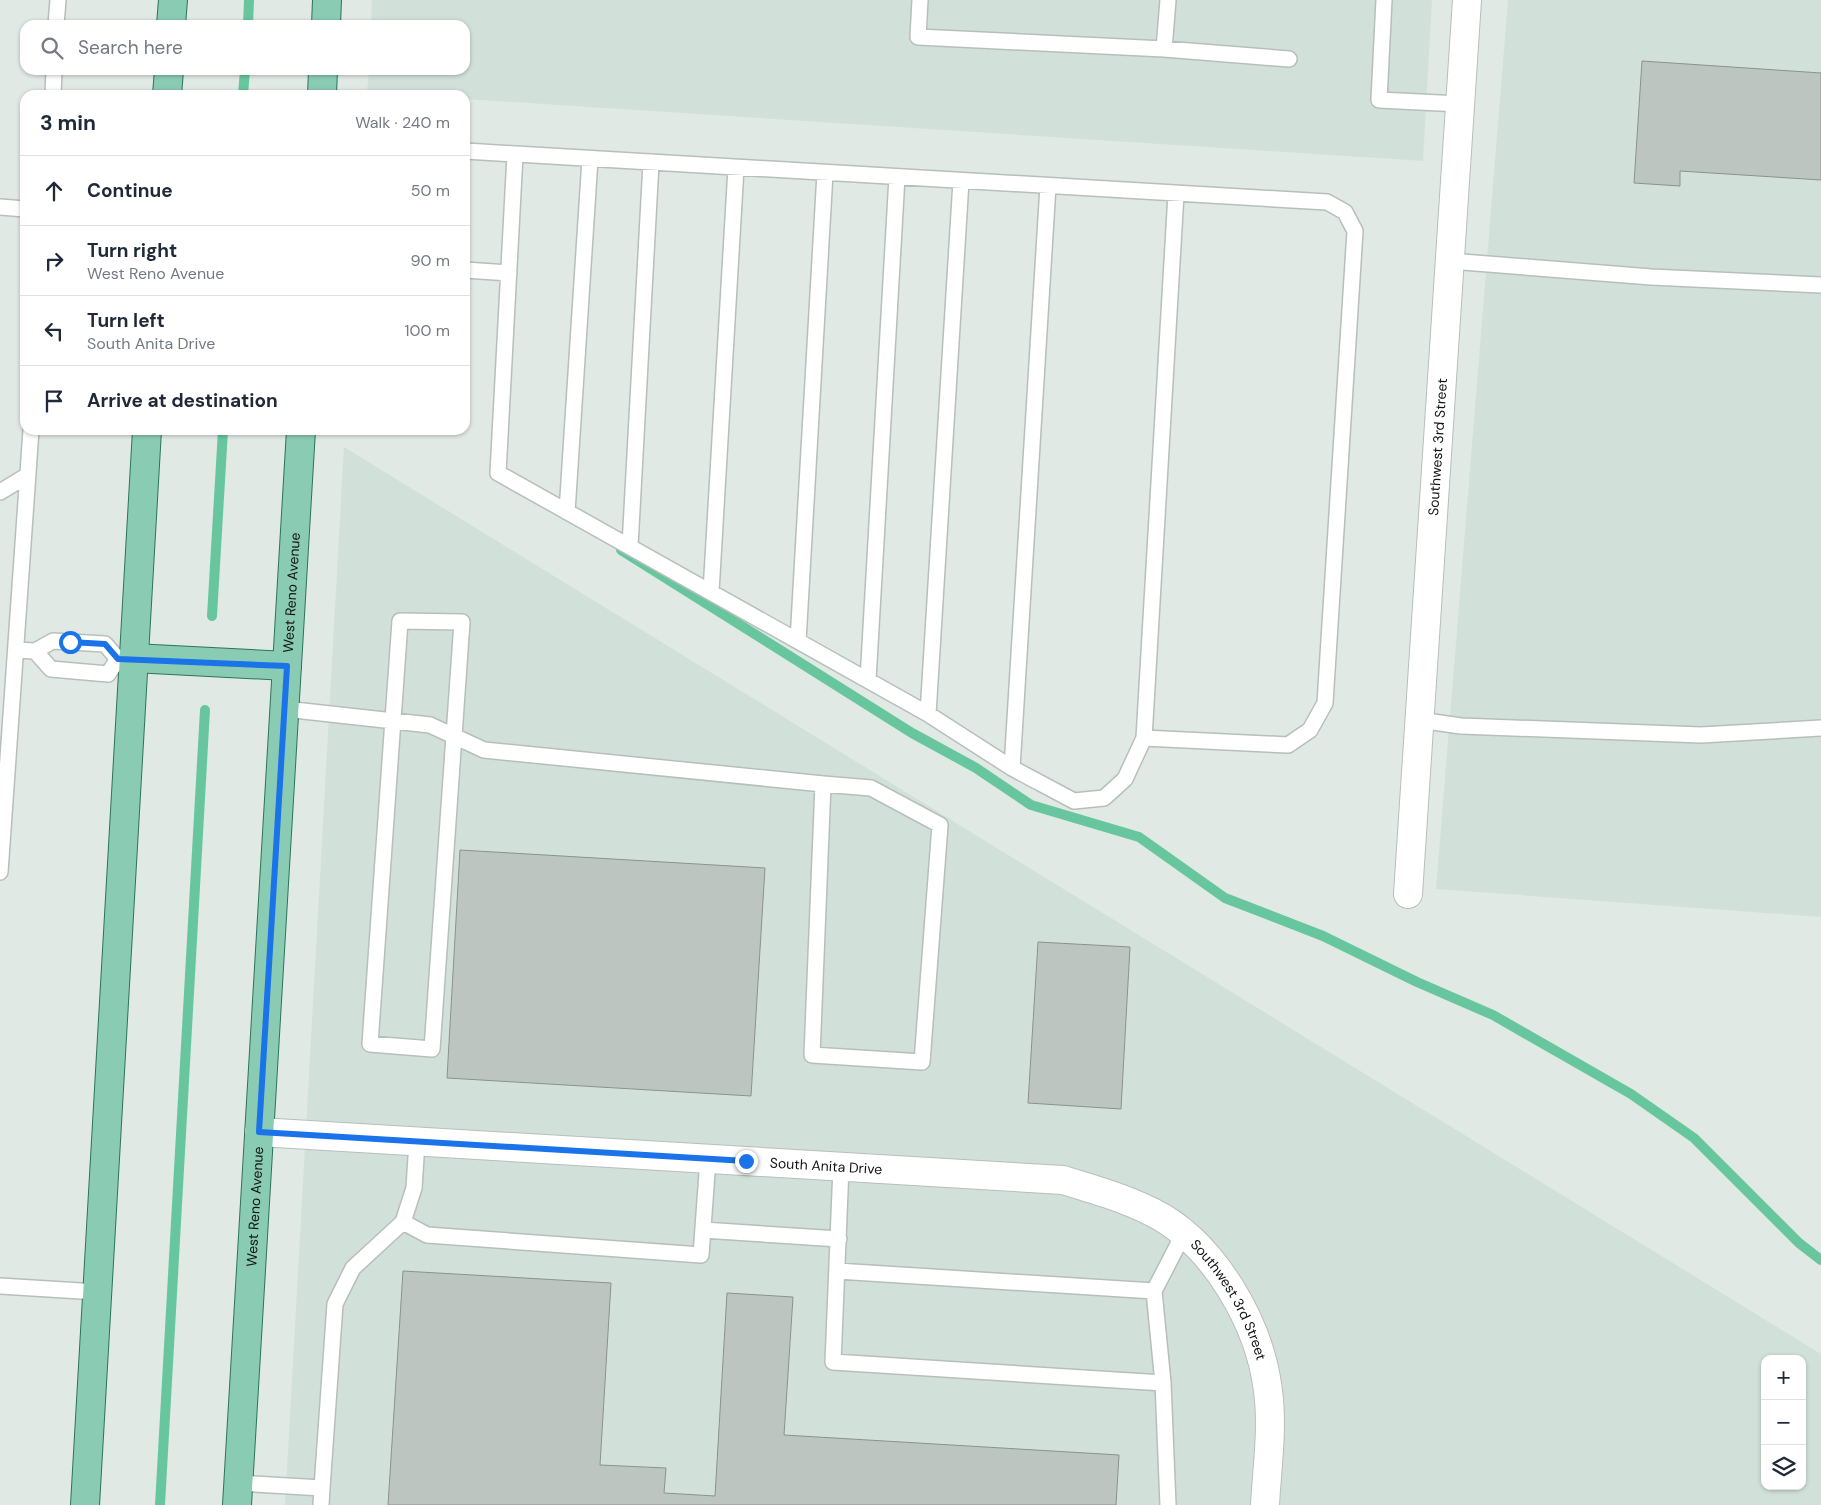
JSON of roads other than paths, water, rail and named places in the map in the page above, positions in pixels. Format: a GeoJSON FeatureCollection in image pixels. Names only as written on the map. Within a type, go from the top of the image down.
{"type":"FeatureCollection","features":[{"type":"Feature","properties":{"kind":"main road"},"geometry":{"type":"LineString","coordinates":[[171,20],[173,0]]}},
{"type":"Feature","properties":{"kind":"main road"},"geometry":{"type":"LineString","coordinates":[[326,20],[327,0]]}},
{"type":"Feature","properties":{"kind":"main road"},"geometry":{"type":"LineString","coordinates":[[167,90],[169,75]]}},
{"type":"Feature","properties":{"kind":"main road"},"geometry":{"type":"LineString","coordinates":[[322,90],[323,75]]}},
{"type":"Feature","properties":{"kind":"main road"},"geometry":{"type":"LineString","coordinates":[[85,1505],[97,1292],[126,658],[147,435]]}},
{"type":"Feature","properties":{"kind":"main road","name":"West Reno Avenue"},"geometry":{"type":"LineString","coordinates":[[238,1494],[301,435]]}},
{"type":"Feature","properties":{"kind":"main road"},"geometry":{"type":"LineString","coordinates":[[126,658],[287,666]]}},
{"type":"Feature","properties":{"kind":"street","name":"Southwest 3rd Street"},"geometry":{"type":"LineString","coordinates":[[1408,894],[1467,0]]}},
{"type":"Feature","properties":{"kind":"street","name":"South Anita Drive"},"geometry":{"type":"LineString","coordinates":[[259,1132],[1063,1180]]}},
{"type":"Feature","properties":{"kind":"street","name":"Southwest 3rd Street"},"geometry":{"type":"LineString","coordinates":[[1063,1180],[1111,1195],[1153,1213],[1184,1233],[1212,1261],[1232,1292],[1248,1320],[1258,1349],[1268,1391],[1269,1437],[1265,1505]]}},
{"type":"Feature","properties":{"kind":"lane"},"geometry":{"type":"LineString","coordinates":[[56,20],[58,0]]}},
{"type":"Feature","properties":{"kind":"lane"},"geometry":{"type":"LineString","coordinates":[[920,0],[918,37],[1164,49],[1289,59]]}},
{"type":"Feature","properties":{"kind":"lane"},"geometry":{"type":"LineString","coordinates":[[1164,49],[1168,0]]}},
{"type":"Feature","properties":{"kind":"lane"},"geometry":{"type":"LineString","coordinates":[[1384,0],[1379,100],[1460,104]]}},
{"type":"Feature","properties":{"kind":"lane"},"geometry":{"type":"LineString","coordinates":[[52,90],[54,75]]}},
{"type":"Feature","properties":{"kind":"lane"},"geometry":{"type":"LineString","coordinates":[[470,152],[1327,202],[1345,212],[1355,231],[1325,704],[1310,730],[1288,745],[1144,738]]}},
{"type":"Feature","properties":{"kind":"lane"},"geometry":{"type":"LineString","coordinates":[[516,154],[498,473],[928,714],[1012,768],[1074,801],[1104,798],[1125,780],[1144,738],[1176,194]]}},
{"type":"Feature","properties":{"kind":"lane"},"geometry":{"type":"LineString","coordinates":[[567,512],[590,159]]}},
{"type":"Feature","properties":{"kind":"lane"},"geometry":{"type":"LineString","coordinates":[[630,546],[651,163]]}},
{"type":"Feature","properties":{"kind":"lane"},"geometry":{"type":"LineString","coordinates":[[711,592],[736,168]]}},
{"type":"Feature","properties":{"kind":"lane"},"geometry":{"type":"LineString","coordinates":[[798,641],[825,173]]}},
{"type":"Feature","properties":{"kind":"lane"},"geometry":{"type":"LineString","coordinates":[[868,680],[897,177]]}},
{"type":"Feature","properties":{"kind":"lane"},"geometry":{"type":"LineString","coordinates":[[928,714],[961,181]]}},
{"type":"Feature","properties":{"kind":"lane"},"geometry":{"type":"LineString","coordinates":[[1012,768],[1048,186]]}},
{"type":"Feature","properties":{"kind":"lane"},"geometry":{"type":"LineString","coordinates":[[0,207],[20,209]]}},
{"type":"Feature","properties":{"kind":"lane"},"geometry":{"type":"LineString","coordinates":[[1450,260],[1651,277],[1821,285]]}},
{"type":"Feature","properties":{"kind":"lane"},"geometry":{"type":"LineString","coordinates":[[470,270],[509,272]]}},
{"type":"Feature","properties":{"kind":"lane"},"geometry":{"type":"LineString","coordinates":[[0,872],[31,435]]}},
{"type":"Feature","properties":{"kind":"lane"},"geometry":{"type":"LineString","coordinates":[[0,492],[28,475]]}},
{"type":"Feature","properties":{"kind":"lane"},"geometry":{"type":"LineString","coordinates":[[400,621],[462,622],[432,1049],[370,1044],[391,721],[400,621]]}},
{"type":"Feature","properties":{"kind":"lane"},"geometry":{"type":"LineString","coordinates":[[16,650],[35,651],[53,641],[105,644],[126,658],[108,674],[51,669],[35,651]]}},
{"type":"Feature","properties":{"kind":"lane"},"geometry":{"type":"LineString","coordinates":[[285,709],[430,725],[484,750],[871,788],[940,825],[922,1062],[812,1056],[824,784]]}},
{"type":"Feature","properties":{"kind":"lane"},"geometry":{"type":"LineString","coordinates":[[1419,720],[1461,726],[1701,735],[1821,728]]}},
{"type":"Feature","properties":{"kind":"lane"},"geometry":{"type":"LineString","coordinates":[[321,1505],[335,1304],[352,1268],[403,1222],[414,1188],[417,1142]]}},
{"type":"Feature","properties":{"kind":"lane"},"geometry":{"type":"LineString","coordinates":[[403,1222],[427,1235],[701,1255],[708,1159]]}},
{"type":"Feature","properties":{"kind":"lane"},"geometry":{"type":"LineString","coordinates":[[842,1166],[833,1362],[1163,1383]]}},
{"type":"Feature","properties":{"kind":"lane"},"geometry":{"type":"LineString","coordinates":[[703,1230],[839,1239]]}},
{"type":"Feature","properties":{"kind":"lane"},"geometry":{"type":"LineString","coordinates":[[1168,1505],[1163,1383],[1154,1292],[1184,1233]]}},
{"type":"Feature","properties":{"kind":"lane"},"geometry":{"type":"LineString","coordinates":[[837,1271],[1154,1292]]}},
{"type":"Feature","properties":{"kind":"lane"},"geometry":{"type":"LineString","coordinates":[[0,1286],[97,1292]]}},
{"type":"Feature","properties":{"kind":"lane"},"geometry":{"type":"LineString","coordinates":[[238,1494],[322,1488]]}},
{"type":"Feature","properties":{"kind":"waterway"},"geometry":{"type":"LineString","coordinates":[[248,20],[249,0]]}},
{"type":"Feature","properties":{"kind":"waterway"},"geometry":{"type":"LineString","coordinates":[[243,90],[245,75]]}},
{"type":"Feature","properties":{"kind":"waterway"},"geometry":{"type":"LineString","coordinates":[[212,616],[223,435]]}},
{"type":"Feature","properties":{"kind":"waterway"},"geometry":{"type":"LineString","coordinates":[[621,550],[912,733],[976,768],[1031,805],[1139,837],[1225,898],[1323,936],[1417,982],[1493,1015],[1631,1094],[1694,1138],[1799,1243],[1821,1260]]}},
{"type":"Feature","properties":{"kind":"waterway"},"geometry":{"type":"LineString","coordinates":[[160,1505],[205,710]]}}]}
